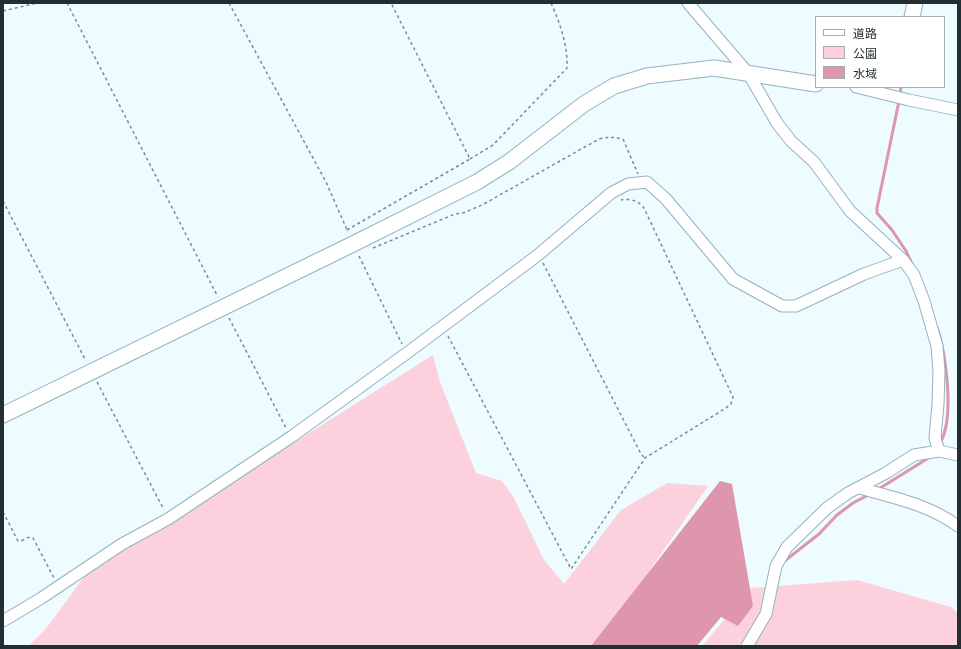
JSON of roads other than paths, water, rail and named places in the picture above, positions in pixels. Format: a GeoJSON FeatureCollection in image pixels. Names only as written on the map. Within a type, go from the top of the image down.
{"type":"FeatureCollection","features":[{"type":"Feature","properties":{"kind":"street"},"geometry":{"type":"LineString","coordinates":[[688,3],[748,73],[777,123],[791,141],[814,162],[850,211],[903,260],[914,275],[924,301],[937,346],[939,371],[935,438],[939,451]]}},
{"type":"Feature","properties":{"kind":"street"},"geometry":{"type":"LineString","coordinates":[[912,16],[915,3]]}},
{"type":"Feature","properties":{"kind":"street"},"geometry":{"type":"LineString","coordinates":[[3,415],[477,182],[509,162],[584,104],[614,86],[647,76],[714,68],[815,84]]}},
{"type":"Feature","properties":{"kind":"street"},"geometry":{"type":"LineString","coordinates":[[860,88],[958,110]]}},
{"type":"Feature","properties":{"kind":"street"},"geometry":{"type":"LineString","coordinates":[[3,621],[40,600],[122,544],[168,519],[291,437],[538,255],[611,193],[628,184],[647,182],[666,199],[733,279],[782,306],[796,306],[864,274],[903,260]]}},
{"type":"Feature","properties":{"kind":"street"},"geometry":{"type":"LineString","coordinates":[[747,646],[766,614],[776,566],[787,546],[827,508],[848,493],[886,473],[914,455],[939,451],[958,455]]}},
{"type":"Feature","properties":{"kind":"street"},"geometry":{"type":"LineString","coordinates":[[859,488],[915,503],[944,516],[958,526]]}},
{"type":"Feature","properties":{"kind":"water"},"geometry":{"type":"Polygon","coordinates":[[[720,481],[732,484],[753,606],[738,626],[721,617],[697,646],[591,646],[720,481]]]}},
{"type":"Feature","properties":{"kind":"waterway"},"geometry":{"type":"LineString","coordinates":[[900,95],[901,88]]}},
{"type":"Feature","properties":{"kind":"waterway"},"geometry":{"type":"LineString","coordinates":[[899,101],[877,213],[892,230],[906,251],[913,266]]}},
{"type":"Feature","properties":{"kind":"waterway"},"geometry":{"type":"LineString","coordinates":[[937,327],[948,386],[947,418],[945,432],[940,443]]}},
{"type":"Feature","properties":{"kind":"waterway"},"geometry":{"type":"LineString","coordinates":[[877,490],[930,457]]}},
{"type":"Feature","properties":{"kind":"waterway"},"geometry":{"type":"LineString","coordinates":[[782,563],[819,534],[837,515],[853,503],[870,494]]}}]}
